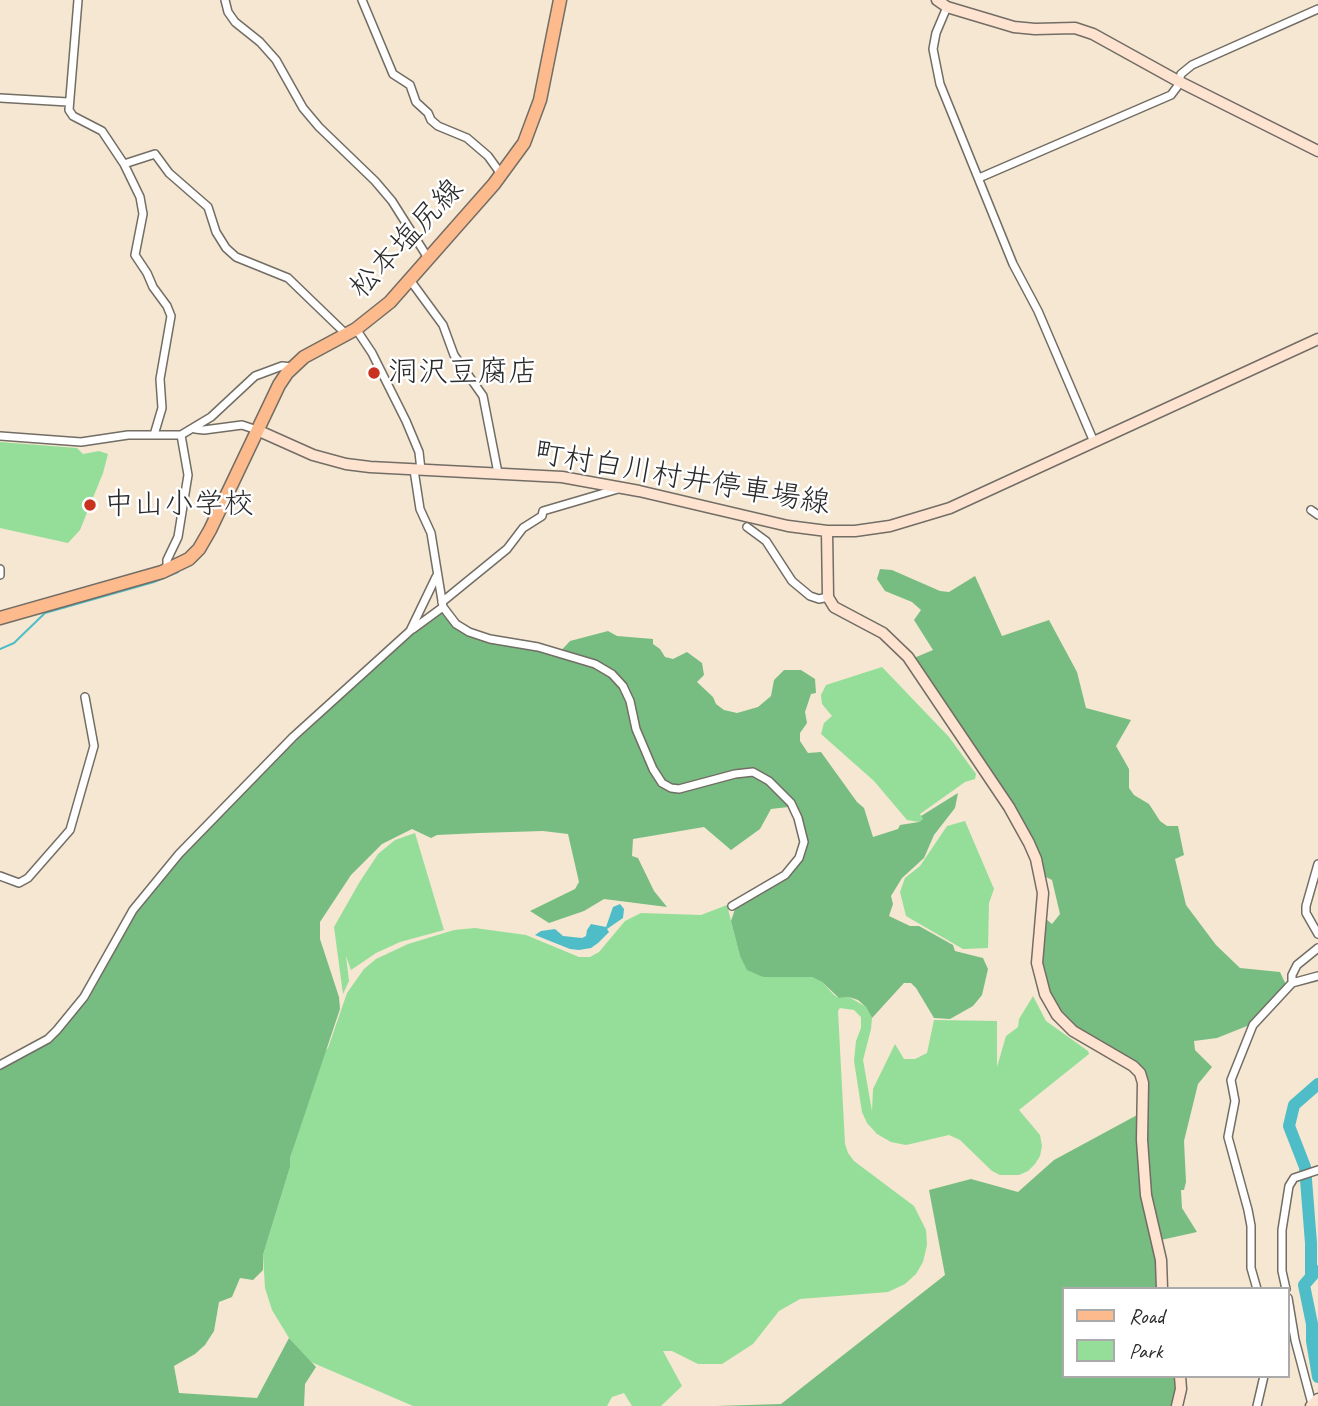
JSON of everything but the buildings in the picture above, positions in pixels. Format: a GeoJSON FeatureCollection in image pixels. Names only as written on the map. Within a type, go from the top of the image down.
{"type":"FeatureCollection","features":[{"type":"Feature","properties":{"kind":"main road","name":"松本塩尻線"},"geometry":{"type":"LineString","coordinates":[[0,618],[167,570],[189,559],[199,549],[279,385],[292,367],[304,357],[373,318],[410,280],[502,174],[524,144],[540,100],[560,0]]}},
{"type":"Feature","properties":{"kind":"main road"},"geometry":{"type":"LineString","coordinates":[[937,0],[947,6],[1014,27],[1075,28],[1093,34],[1178,81],[1318,151]]}},
{"type":"Feature","properties":{"kind":"main road","name":"町村白川村井停車場線"},"geometry":{"type":"LineString","coordinates":[[257,430],[313,455],[346,464],[562,477],[788,526],[827,531],[890,526],[932,514],[1318,340]]}},
{"type":"Feature","properties":{"kind":"main road"},"geometry":{"type":"LineString","coordinates":[[827,531],[828,597],[834,607],[883,633],[908,657],[1021,825],[1036,859],[1043,893],[1037,963],[1045,994],[1057,1015],[1073,1031],[1133,1066],[1140,1073],[1143,1083],[1142,1140],[1146,1195],[1161,1260],[1162,1287]]}},
{"type":"Feature","properties":{"kind":"main road"},"geometry":{"type":"LineString","coordinates":[[1177,1406],[1180,1378]]}},
{"type":"Feature","properties":{"kind":"street"},"geometry":{"type":"LineString","coordinates":[[78,0],[69,110],[73,116],[102,131],[124,164],[140,197],[143,214],[135,255],[171,316],[160,379],[162,408],[154,435]]}},
{"type":"Feature","properties":{"kind":"street"},"geometry":{"type":"LineString","coordinates":[[225,0],[228,12],[235,22],[260,42],[276,60],[303,108],[319,128],[375,181],[392,201],[428,258]]}},
{"type":"Feature","properties":{"kind":"street"},"geometry":{"type":"LineString","coordinates":[[362,0],[393,74],[410,85],[416,102],[429,113],[431,120],[438,126],[467,138],[488,156],[502,174]]}},
{"type":"Feature","properties":{"kind":"street"},"geometry":{"type":"LineString","coordinates":[[947,6],[936,33],[933,49],[940,84],[1013,264],[1038,311],[1094,442]]}},
{"type":"Feature","properties":{"kind":"street"},"geometry":{"type":"LineString","coordinates":[[979,178],[1171,95],[1181,74],[1192,65],[1318,9]]}},
{"type":"Feature","properties":{"kind":"street"},"geometry":{"type":"LineString","coordinates":[[0,98],[68,102]]}},
{"type":"Feature","properties":{"kind":"street"},"geometry":{"type":"LineString","coordinates":[[124,164],[155,155],[169,173],[208,206],[216,232],[226,248],[236,257],[288,278],[372,353],[419,452],[417,470],[420,509],[431,533],[442,604],[456,624],[468,632],[490,639],[538,647],[595,664],[612,674],[623,686],[630,701],[636,729],[653,769],[662,783],[671,788],[679,789],[753,772],[783,793],[798,818],[802,832],[804,842],[799,858],[785,875],[732,906]]}},
{"type":"Feature","properties":{"kind":"street"},"geometry":{"type":"LineString","coordinates":[[410,280],[443,325],[454,355],[483,396],[498,473]]}},
{"type":"Feature","properties":{"kind":"street"},"geometry":{"type":"LineString","coordinates":[[0,436],[81,442],[128,435],[181,435],[194,429],[231,401],[255,376],[282,366],[292,367]]}},
{"type":"Feature","properties":{"kind":"street"},"geometry":{"type":"LineString","coordinates":[[194,429],[242,425],[257,430]]}},
{"type":"Feature","properties":{"kind":"street"},"geometry":{"type":"LineString","coordinates":[[167,570],[167,560],[178,537],[188,475],[181,435]]}},
{"type":"Feature","properties":{"kind":"street"},"geometry":{"type":"LineString","coordinates":[[0,1065],[48,1039],[57,1030],[85,997],[133,910],[179,854],[293,737],[410,631],[507,549],[523,528],[542,516],[542,511],[621,488]]}},
{"type":"Feature","properties":{"kind":"street"},"geometry":{"type":"LineString","coordinates":[[747,527],[766,541],[792,581],[810,596],[819,599],[828,597]]}},
{"type":"Feature","properties":{"kind":"street"},"geometry":{"type":"LineString","coordinates":[[0,569],[0,575]]}},
{"type":"Feature","properties":{"kind":"street"},"geometry":{"type":"LineString","coordinates":[[410,631],[436,577]]}},
{"type":"Feature","properties":{"kind":"street"},"geometry":{"type":"LineString","coordinates":[[0,876],[19,883],[28,878],[70,830],[94,746],[85,697]]}},
{"type":"Feature","properties":{"kind":"street"},"geometry":{"type":"LineString","coordinates":[[1318,864],[1306,905],[1306,914],[1318,934]]}},
{"type":"Feature","properties":{"kind":"street"},"geometry":{"type":"LineString","coordinates":[[1256,1287],[1251,1268],[1251,1226],[1248,1210],[1228,1137],[1235,1101],[1231,1080],[1253,1025],[1292,983],[1297,965],[1318,948]]}},
{"type":"Feature","properties":{"kind":"street"},"geometry":{"type":"LineString","coordinates":[[1292,983],[1318,976]]}},
{"type":"Feature","properties":{"kind":"street"},"geometry":{"type":"LineString","coordinates":[[1286,1287],[1282,1271],[1282,1230],[1289,1186],[1294,1178],[1314,1171]]}},
{"type":"Feature","properties":{"kind":"street"},"geometry":{"type":"LineString","coordinates":[[1290,1312],[1295,1340],[1314,1402]]}},
{"type":"Feature","properties":{"kind":"street"},"geometry":{"type":"LineString","coordinates":[[1257,1406],[1264,1378]]}},
{"type":"Feature","properties":{"kind":"green space"},"geometry":{"type":"Polygon","coordinates":[[[0,442],[77,448],[83,454],[99,451],[108,454],[80,530],[68,543],[0,528],[0,442]]]}},
{"type":"Feature","properties":{"kind":"green space"},"geometry":{"type":"Polygon","coordinates":[[[880,569],[892,570],[940,591],[949,592],[975,576],[1002,636],[1049,620],[1077,672],[1086,708],[1131,720],[1116,746],[1129,769],[1129,788],[1134,795],[1149,804],[1160,821],[1167,826],[1178,826],[1184,855],[1175,859],[1186,905],[1216,945],[1240,968],[1280,972],[1287,987],[1278,992],[1252,1024],[1217,1038],[1194,1041],[1195,1050],[1212,1067],[1198,1084],[1184,1141],[1186,1182],[1184,1190],[1181,1190],[1182,1208],[1197,1232],[1161,1240],[1149,1198],[1145,1077],[1069,1022],[1052,1000],[1044,981],[1041,962],[1046,919],[1052,924],[1060,914],[1052,880],[1044,876],[1028,830],[1009,798],[914,658],[933,650],[914,620],[921,610],[912,602],[885,591],[877,579],[880,569]]]}},
{"type":"Feature","properties":{"kind":"green space"},"geometry":{"type":"Polygon","coordinates":[[[439,614],[443,614],[465,634],[489,643],[531,649],[556,656],[570,641],[608,631],[617,636],[653,639],[653,644],[665,657],[673,659],[687,652],[702,663],[704,675],[697,682],[713,697],[716,704],[724,710],[737,713],[758,707],[771,696],[774,680],[784,670],[801,670],[815,679],[816,693],[811,694],[805,712],[807,723],[800,733],[800,741],[808,753],[821,752],[864,808],[873,837],[898,829],[900,825],[919,822],[923,819],[921,816],[958,793],[955,808],[934,835],[924,858],[902,878],[891,896],[893,904],[889,916],[910,926],[919,926],[953,945],[955,951],[983,958],[988,969],[982,995],[973,1006],[950,1019],[934,1018],[916,988],[911,983],[904,983],[872,1018],[858,1000],[839,998],[822,982],[812,977],[763,977],[747,970],[740,956],[731,921],[735,909],[785,880],[802,861],[807,844],[804,823],[797,806],[771,809],[760,829],[731,850],[704,827],[633,839],[632,856],[638,858],[654,891],[667,907],[604,899],[584,911],[549,923],[530,911],[575,889],[579,882],[568,834],[543,831],[437,835],[431,838],[412,829],[382,844],[351,875],[320,922],[320,939],[339,997],[340,1009],[290,1158],[290,1167],[263,1255],[263,1270],[253,1280],[240,1278],[232,1297],[219,1302],[214,1331],[205,1345],[174,1366],[179,1393],[257,1398],[289,1338],[316,1367],[305,1384],[304,1406],[0,1406],[0,1070],[54,1039],[89,998],[134,915],[188,849],[257,777],[408,637],[439,614]]]}},
{"type":"Feature","properties":{"kind":"green space"},"geometry":{"type":"Polygon","coordinates":[[[882,667],[949,737],[976,774],[975,779],[965,782],[920,814],[923,819],[919,822],[907,820],[874,781],[821,734],[824,723],[832,716],[822,704],[821,695],[826,685],[882,667]]]}},
{"type":"Feature","properties":{"kind":"green space"},"geometry":{"type":"Polygon","coordinates":[[[965,821],[994,889],[989,903],[988,948],[963,949],[906,916],[900,892],[905,878],[920,866],[947,826],[965,821]]]}},
{"type":"Feature","properties":{"kind":"green space"},"geometry":{"type":"Polygon","coordinates":[[[415,833],[444,930],[400,942],[376,953],[351,970],[346,956],[349,981],[343,994],[334,927],[378,854],[395,840],[415,833]]]}},
{"type":"Feature","properties":{"kind":"green space"},"geometry":{"type":"Polygon","coordinates":[[[727,905],[740,956],[763,977],[812,977],[822,982],[839,998],[849,997],[866,1007],[872,1018],[863,1060],[872,1111],[873,1089],[895,1044],[904,1059],[915,1059],[927,1053],[934,1020],[997,1021],[997,1067],[1006,1036],[1018,1027],[1019,1019],[1033,996],[1046,1021],[1089,1054],[1019,1110],[1040,1135],[1042,1146],[1035,1164],[1019,1175],[1000,1175],[992,1171],[960,1140],[949,1135],[906,1145],[891,1142],[877,1134],[862,1112],[854,1061],[861,1017],[854,1010],[840,1008],[838,1011],[845,1144],[848,1153],[854,1161],[914,1206],[926,1230],[927,1245],[923,1262],[916,1274],[905,1284],[888,1292],[800,1299],[779,1311],[753,1344],[722,1364],[698,1364],[672,1351],[663,1351],[682,1386],[661,1406],[632,1406],[624,1393],[612,1397],[607,1406],[413,1406],[311,1362],[289,1338],[272,1310],[265,1288],[263,1255],[301,1121],[324,1052],[328,1048],[347,993],[364,969],[376,959],[408,944],[454,930],[475,928],[526,935],[579,957],[590,957],[599,952],[625,921],[641,913],[701,915],[727,905]]]}},
{"type":"Feature","properties":{"kind":"green space"},"geometry":{"type":"Polygon","coordinates":[[[1139,1114],[1157,1259],[1158,1287],[1062,1287],[1062,1378],[1176,1378],[1174,1406],[716,1406],[781,1404],[945,1275],[929,1190],[971,1179],[1018,1192],[1054,1160],[1139,1114]]]}},
{"type":"Feature","properties":{"kind":"water"},"geometry":{"type":"Polygon","coordinates":[[[620,904],[624,909],[623,918],[607,929],[609,932],[591,948],[570,949],[535,935],[541,931],[555,929],[563,936],[582,938],[586,936],[591,924],[606,927],[613,907],[620,904]]]}},
{"type":"Feature","properties":{"kind":"waterway"},"geometry":{"type":"LineString","coordinates":[[0,649],[14,643],[45,613],[154,582],[178,572]]}},
{"type":"Feature","properties":{"kind":"waterway"},"geometry":{"type":"LineString","coordinates":[[1311,1276],[1305,1167],[1289,1126],[1294,1105],[1318,1084]]}},
{"type":"Feature","properties":{"kind":"waterway"},"geometry":{"type":"LineString","coordinates":[[1316,1271],[1304,1285],[1318,1377]]}},
{"type":"Feature","properties":{"kind":"place","name":"洞沢豆腐店"},"geometry":{"type":"Point","coordinates":[374,373]}},
{"type":"Feature","properties":{"kind":"place","name":"中山小学校"},"geometry":{"type":"Point","coordinates":[90,505]}}]}
